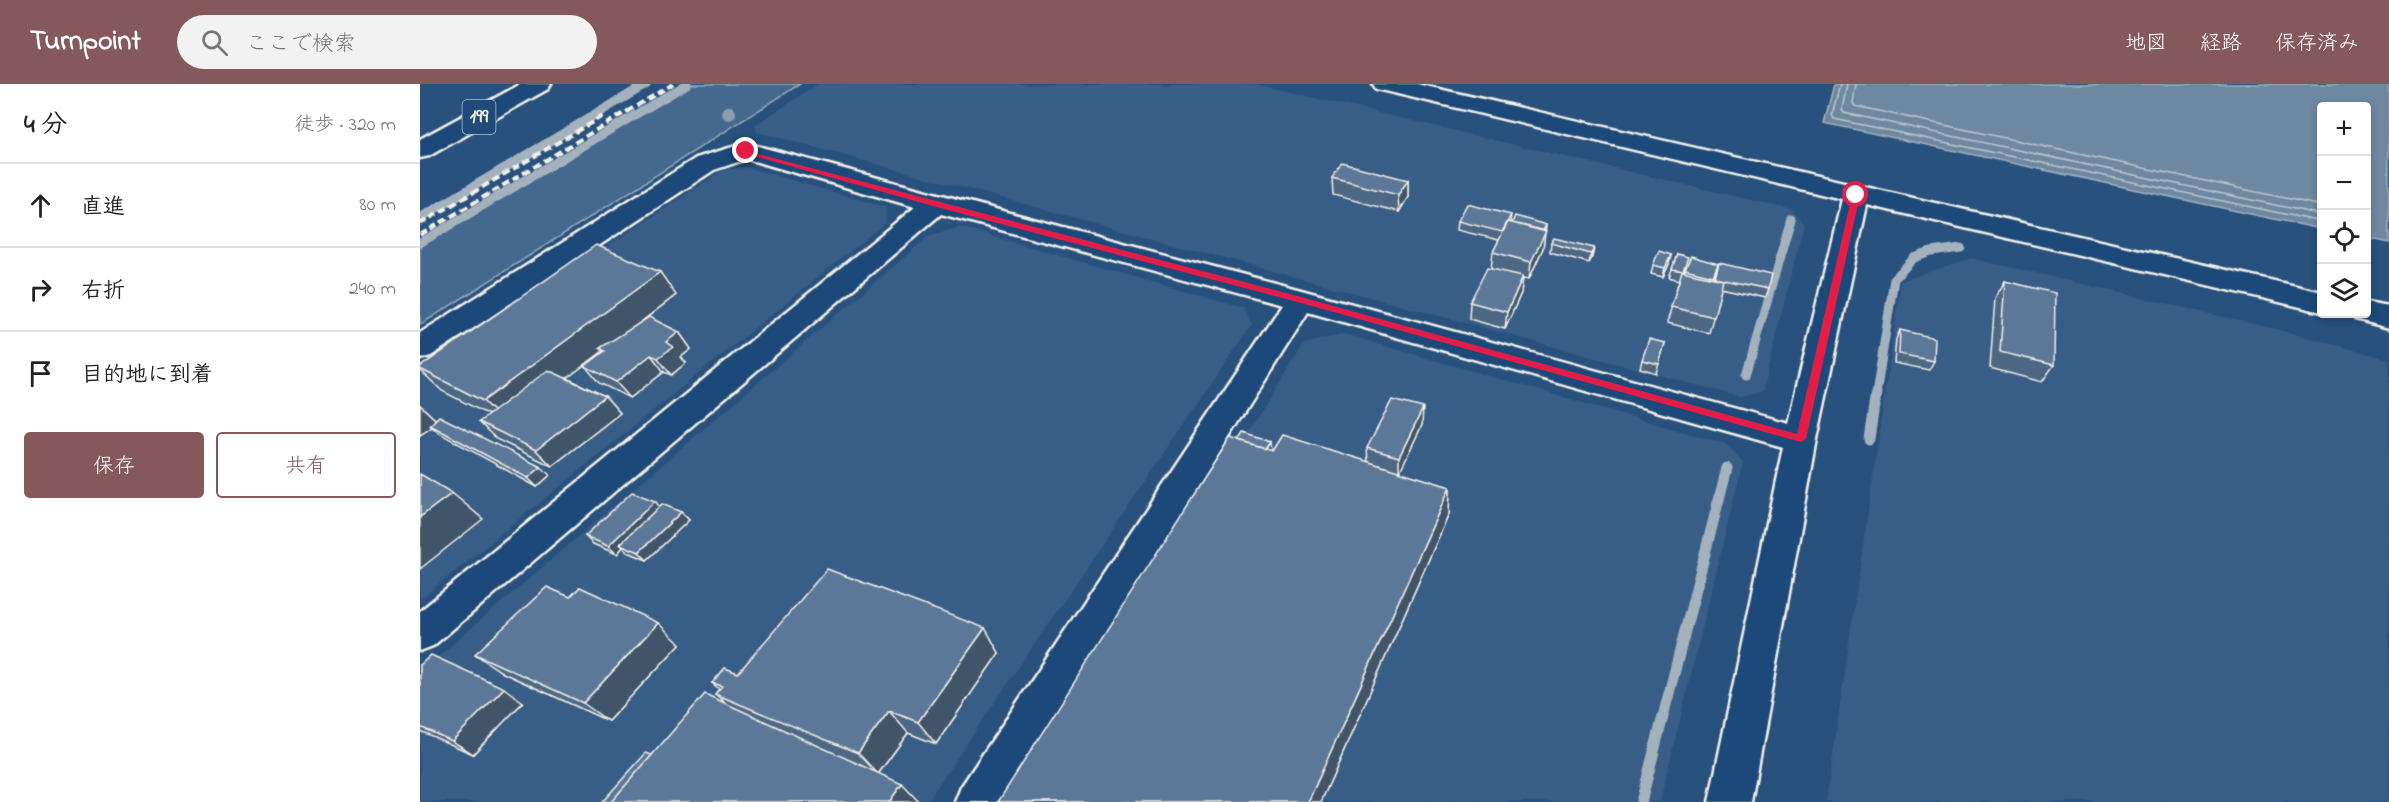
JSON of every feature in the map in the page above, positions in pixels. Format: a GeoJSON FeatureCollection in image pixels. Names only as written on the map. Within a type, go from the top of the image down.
{"type":"FeatureCollection","features":[{"type":"Feature","properties":{"kind":"main road","name":"199"},"geometry":{"type":"LineString","coordinates":[[420,129],[502,84]]}},
{"type":"Feature","properties":{"kind":"main road","name":"199"},"geometry":{"type":"LineString","coordinates":[[420,150],[538,84]]}},
{"type":"Feature","properties":{"kind":"main road"},"geometry":{"type":"LineString","coordinates":[[1385,84],[2317,301]]}},
{"type":"Feature","properties":{"kind":"main road"},"geometry":{"type":"LineString","coordinates":[[420,348],[705,164],[746,151],[936,204],[1301,300],[1801,439]]}},
{"type":"Feature","properties":{"kind":"main road"},"geometry":{"type":"LineString","coordinates":[[1730,802],[1801,439],[1856,195]]}},
{"type":"Feature","properties":{"kind":"main road"},"geometry":{"type":"LineString","coordinates":[[420,634],[936,204]]}},
{"type":"Feature","properties":{"kind":"main road"},"geometry":{"type":"LineString","coordinates":[[976,802],[1301,300]]}},
{"type":"Feature","properties":{"kind":"main road"},"geometry":{"type":"LineString","coordinates":[[2371,313],[2389,317]]}},
{"type":"Feature","properties":{"kind":"shaded area"},"geometry":{"type":"Polygon","coordinates":[[[691,84],[800,84],[420,325],[420,246],[691,84]]]}},
{"type":"Feature","properties":{"kind":"shaded area"},"geometry":{"type":"Polygon","coordinates":[[[818,84],[1256,84],[1793,210],[1804,224],[1762,392],[1740,397],[757,132],[755,125],[818,84]]]}},
{"type":"Feature","properties":{"kind":"shaded area"},"geometry":{"type":"Polygon","coordinates":[[[746,167],[885,207],[886,222],[420,600],[420,370],[723,170],[746,167]]]}},
{"type":"Feature","properties":{"kind":"shaded area"},"geometry":{"type":"Polygon","coordinates":[[[961,227],[1243,308],[1252,325],[927,802],[420,802],[420,672],[930,235],[961,227]]]}},
{"type":"Feature","properties":{"kind":"shaded area"},"geometry":{"type":"Polygon","coordinates":[[[1971,258],[2288,332],[2389,359],[2389,802],[1826,802],[1901,281],[1971,258]]]}},
{"type":"Feature","properties":{"kind":"shaded area"},"geometry":{"type":"Polygon","coordinates":[[[1344,334],[1726,444],[1743,462],[1660,802],[1017,802],[1304,344],[1344,334]]]}},
{"type":"Feature","properties":{"kind":"water"},"geometry":{"type":"Polygon","coordinates":[[[1834,84],[2389,84],[2389,243],[2371,239],[2371,102],[2317,102],[2317,228],[1824,123],[1834,84]]]}},
{"type":"Feature","properties":{"kind":"building"},"geometry":{"type":"Polygon","coordinates":[[[1342,163],[1408,180],[1398,195],[1332,178],[1342,163]]]}},
{"type":"Feature","properties":{"kind":"building"},"geometry":{"type":"Polygon","coordinates":[[[1467,204],[1511,215],[1502,232],[1458,221],[1467,204]]]}},
{"type":"Feature","properties":{"kind":"building"},"geometry":{"type":"Polygon","coordinates":[[[1515,216],[1546,225],[1543,231],[1512,223],[1515,216]]]}},
{"type":"Feature","properties":{"kind":"building"},"geometry":{"type":"Polygon","coordinates":[[[1508,222],[1546,231],[1531,262],[1493,252],[1508,222]]]}},
{"type":"Feature","properties":{"kind":"building"},"geometry":{"type":"Polygon","coordinates":[[[1554,238],[1594,248],[1591,254],[1551,243],[1554,238]]]}},
{"type":"Feature","properties":{"kind":"building"},"geometry":{"type":"Polygon","coordinates":[[[596,245],[660,272],[483,401],[420,369],[420,367],[596,245]]]}},
{"type":"Feature","properties":{"kind":"building"},"geometry":{"type":"Polygon","coordinates":[[[1659,251],[1671,255],[1665,268],[1653,265],[1659,251]]]}},
{"type":"Feature","properties":{"kind":"building"},"geometry":{"type":"Polygon","coordinates":[[[1677,254],[1688,257],[1683,271],[1672,269],[1677,254]]]}},
{"type":"Feature","properties":{"kind":"building"},"geometry":{"type":"Polygon","coordinates":[[[1691,256],[1718,264],[1713,276],[1685,269],[1691,256]]]}},
{"type":"Feature","properties":{"kind":"building"},"geometry":{"type":"Polygon","coordinates":[[[1719,263],[1771,275],[1768,289],[1715,278],[1719,263]]]}},
{"type":"Feature","properties":{"kind":"building"},"geometry":{"type":"Polygon","coordinates":[[[1487,268],[1523,276],[1507,312],[1470,302],[1487,268]]]}},
{"type":"Feature","properties":{"kind":"building"},"geometry":{"type":"Polygon","coordinates":[[[1682,271],[1723,280],[1714,317],[1671,307],[1682,271]]]}},
{"type":"Feature","properties":{"kind":"building"},"geometry":{"type":"Polygon","coordinates":[[[2005,281],[2055,293],[2054,365],[2000,352],[2005,281]]]}},
{"type":"Feature","properties":{"kind":"building"},"geometry":{"type":"Polygon","coordinates":[[[649,317],[679,332],[666,342],[673,347],[658,358],[651,355],[616,382],[585,366],[605,351],[600,348],[649,317]]]}},
{"type":"Feature","properties":{"kind":"building"},"geometry":{"type":"Polygon","coordinates":[[[1900,330],[1935,338],[1934,361],[1899,354],[1900,330]]]}},
{"type":"Feature","properties":{"kind":"building"},"geometry":{"type":"Polygon","coordinates":[[[1649,339],[1665,343],[1659,364],[1642,360],[1649,339]]]}},
{"type":"Feature","properties":{"kind":"building"},"geometry":{"type":"Polygon","coordinates":[[[548,370],[605,396],[536,450],[479,422],[548,370]]]}},
{"type":"Feature","properties":{"kind":"building"},"geometry":{"type":"Polygon","coordinates":[[[1392,400],[1423,408],[1399,457],[1367,448],[1392,400]]]}},
{"type":"Feature","properties":{"kind":"building"},"geometry":{"type":"Polygon","coordinates":[[[439,416],[541,467],[528,478],[430,425],[439,416]]]}},
{"type":"Feature","properties":{"kind":"building"},"geometry":{"type":"Polygon","coordinates":[[[1244,433],[1270,442],[1265,449],[1239,441],[1244,433]]]}},
{"type":"Feature","properties":{"kind":"building"},"geometry":{"type":"Polygon","coordinates":[[[1282,435],[1450,487],[1308,802],[998,802],[1230,438],[1272,451],[1282,435]]]}},
{"type":"Feature","properties":{"kind":"building"},"geometry":{"type":"Polygon","coordinates":[[[420,474],[452,493],[420,517],[420,474]]]}},
{"type":"Feature","properties":{"kind":"building"},"geometry":{"type":"Polygon","coordinates":[[[632,492],[655,501],[608,546],[585,536],[632,492]]]}},
{"type":"Feature","properties":{"kind":"building"},"geometry":{"type":"Polygon","coordinates":[[[662,504],[681,512],[639,552],[620,544],[662,504]]]}},
{"type":"Feature","properties":{"kind":"building"},"geometry":{"type":"Polygon","coordinates":[[[827,569],[985,628],[918,722],[889,711],[858,753],[715,694],[722,686],[712,683],[725,668],[738,673],[827,569]]]}},
{"type":"Feature","properties":{"kind":"building"},"geometry":{"type":"Polygon","coordinates":[[[547,587],[570,597],[580,587],[658,623],[583,703],[475,654],[547,587]]]}},
{"type":"Feature","properties":{"kind":"building"},"geometry":{"type":"Polygon","coordinates":[[[431,655],[504,688],[452,741],[420,727],[420,665],[431,655]]]}},
{"type":"Feature","properties":{"kind":"building"},"geometry":{"type":"Polygon","coordinates":[[[705,694],[902,784],[889,802],[611,802],[705,694]]]}},
{"type":"Feature","properties":{"kind":"building"},"geometry":{"type":"Polygon","coordinates":[[[646,753],[652,755],[611,802],[602,802],[646,753]]]}},
{"type":"Feature","properties":{"kind":"waterway"},"geometry":{"type":"LineString","coordinates":[[420,218],[647,84]]}},
{"type":"Feature","properties":{"kind":"waterway"},"geometry":{"type":"LineString","coordinates":[[420,243],[687,84]]}},
{"type":"Feature","properties":{"kind":"waterway"},"geometry":{"type":"LineString","coordinates":[[1746,375],[1791,219]]}},
{"type":"Feature","properties":{"kind":"waterway"},"geometry":{"type":"LineString","coordinates":[[1876,395],[1894,279],[1914,258],[1931,252],[1961,248]]}},
{"type":"Feature","properties":{"kind":"waterway"},"geometry":{"type":"LineString","coordinates":[[1869,439],[1876,393]]}},
{"type":"Feature","properties":{"kind":"waterway"},"geometry":{"type":"LineString","coordinates":[[1641,802],[1727,468]]}},
{"type":"Feature","properties":{"kind":"railway"},"geometry":{"type":"LineString","coordinates":[[420,235],[673,84]]}},
{"type":"Feature","properties":{"kind":"railway"},"geometry":{"type":"LineString","coordinates":[[420,224],[606,114]]}},
{"type":"Feature","properties":{"kind":"route"},"geometry":{"type":"LineString","coordinates":[[746,151],[936,204],[1301,300],[1801,439],[1856,195]]}}]}
